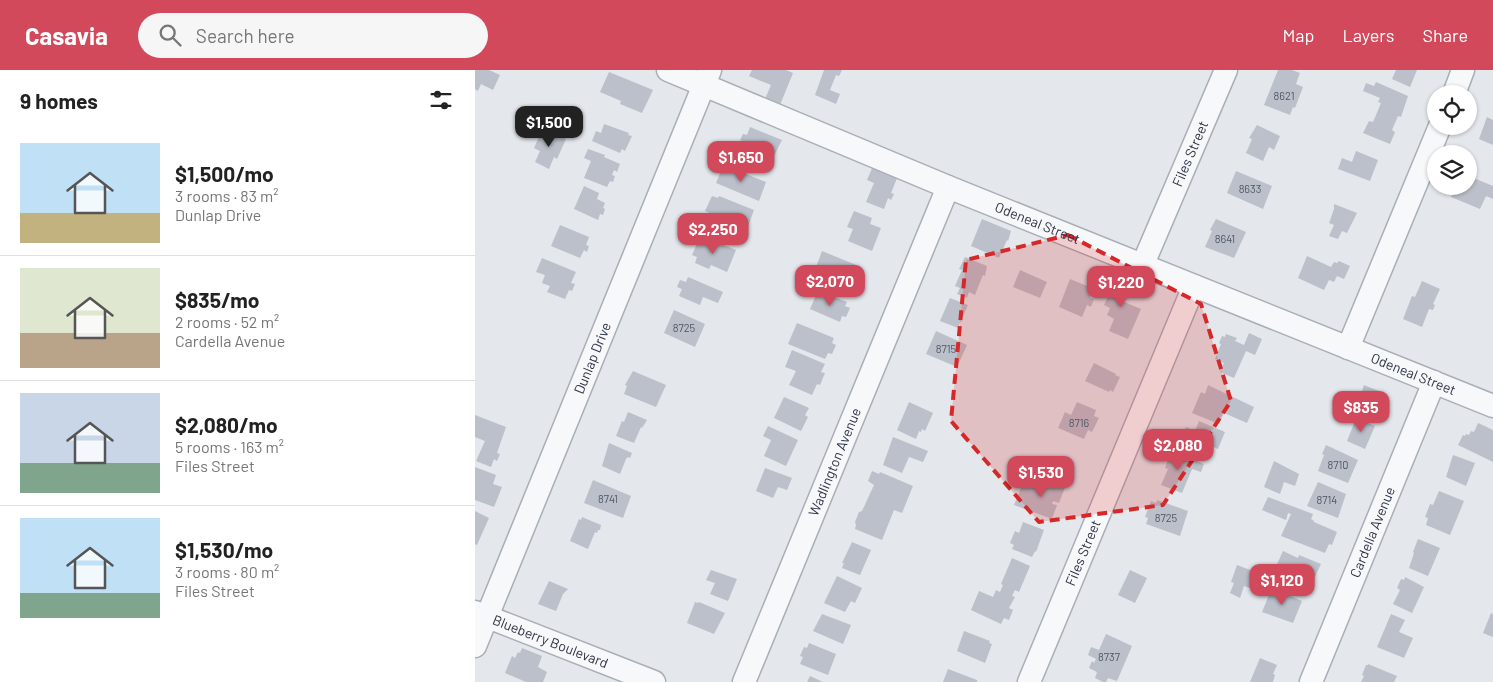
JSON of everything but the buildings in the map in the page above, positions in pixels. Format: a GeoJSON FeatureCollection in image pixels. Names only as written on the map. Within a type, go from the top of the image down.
{"type":"FeatureCollection","features":[{"type":"Feature","properties":{"kind":"street","name":"Odeneal Street"},"geometry":{"type":"LineString","coordinates":[[669,70],[707,78],[948,187],[1493,406]]}},
{"type":"Feature","properties":{"kind":"street","name":"Files Street"},"geometry":{"type":"LineString","coordinates":[[1143,264],[1226,70]]}},
{"type":"Feature","properties":{"kind":"street"},"geometry":{"type":"LineString","coordinates":[[1457,85],[1463,70]]}},
{"type":"Feature","properties":{"kind":"street","name":"Dunlap Drive"},"geometry":{"type":"LineString","coordinates":[[475,646],[481,614],[707,78]]}},
{"type":"Feature","properties":{"kind":"street"},"geometry":{"type":"LineString","coordinates":[[1347,348],[1436,135]]}},
{"type":"Feature","properties":{"kind":"street","name":"Wadlington Avenue"},"geometry":{"type":"LineString","coordinates":[[744,682],[948,187]]}},
{"type":"Feature","properties":{"kind":"street","name":"Files Street"},"geometry":{"type":"LineString","coordinates":[[1029,682],[1194,286]]}},
{"type":"Feature","properties":{"kind":"street","name":"Cardella Avenue"},"geometry":{"type":"LineString","coordinates":[[1311,682],[1433,382]]}},
{"type":"Feature","properties":{"kind":"street","name":"Blueberry Boulevard"},"geometry":{"type":"LineString","coordinates":[[481,614],[654,682]]}},
{"type":"Feature","properties":{"kind":"highlighted area"},"geometry":{"type":"Polygon","coordinates":[[[1068,235],[1201,304],[1231,401],[1163,505],[1039,522],[951,421],[966,260],[1068,235]]]}}]}
